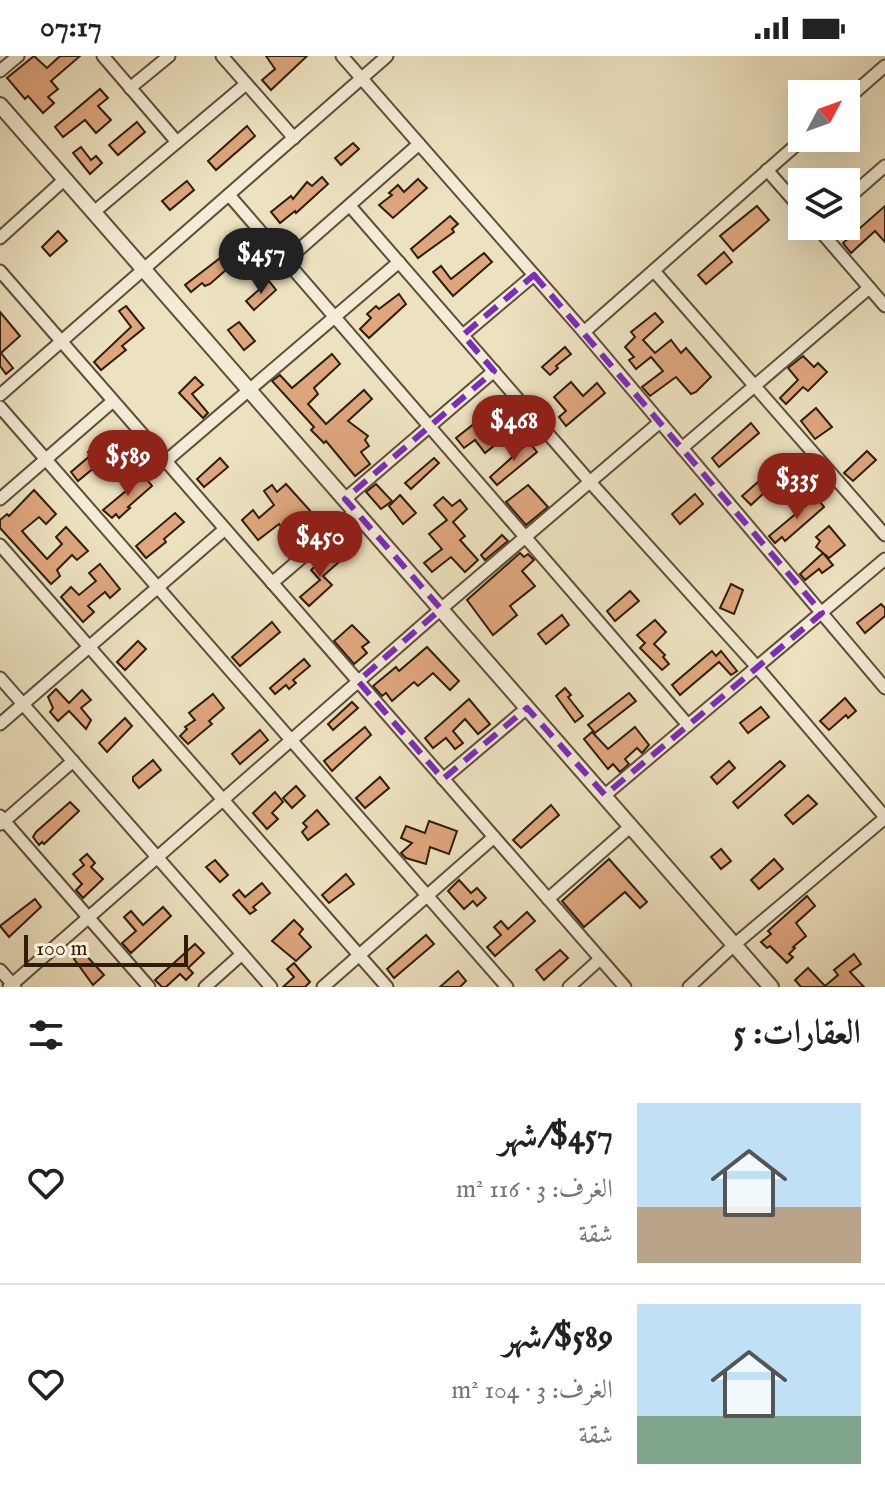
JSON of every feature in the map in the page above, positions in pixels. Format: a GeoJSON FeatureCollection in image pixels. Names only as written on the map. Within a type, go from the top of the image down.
{"type":"FeatureCollection","features":[{"type":"Feature","properties":{"kind":"street"},"geometry":{"type":"LineString","coordinates":[[0,71],[18,56]]}},
{"type":"Feature","properties":{"kind":"street"},"geometry":{"type":"LineString","coordinates":[[103,56],[177,142]]}},
{"type":"Feature","properties":{"kind":"street"},"geometry":{"type":"LineString","coordinates":[[130,88],[169,56]]}},
{"type":"Feature","properties":{"kind":"street"},"geometry":{"type":"LineString","coordinates":[[222,56],[294,138]]}},
{"type":"Feature","properties":{"kind":"street"},"geometry":{"type":"LineString","coordinates":[[342,56],[584,332],[885,688]]}},
{"type":"Feature","properties":{"kind":"street"},"geometry":{"type":"LineString","coordinates":[[0,395],[387,56]]}},
{"type":"Feature","properties":{"kind":"street"},"geometry":{"type":"LineString","coordinates":[[860,88],[885,66]]}},
{"type":"Feature","properties":{"kind":"street"},"geometry":{"type":"LineString","coordinates":[[94,212],[246,84]]}},
{"type":"Feature","properties":{"kind":"street"},"geometry":{"type":"LineString","coordinates":[[0,105],[771,987]]}},
{"type":"Feature","properties":{"kind":"street"},"geometry":{"type":"LineString","coordinates":[[286,261],[419,144]]}},
{"type":"Feature","properties":{"kind":"street"},"geometry":{"type":"LineString","coordinates":[[584,332],[788,152]]}},
{"type":"Feature","properties":{"kind":"street"},"geometry":{"type":"LineString","coordinates":[[860,188],[885,166]]}},
{"type":"Feature","properties":{"kind":"street"},"geometry":{"type":"LineString","coordinates":[[767,170],[788,194]]}},
{"type":"Feature","properties":{"kind":"street"},"geometry":{"type":"LineString","coordinates":[[0,238],[65,179]]}},
{"type":"Feature","properties":{"kind":"street"},"geometry":{"type":"LineString","coordinates":[[229,195],[688,725]]}},
{"type":"Feature","properties":{"kind":"street"},"geometry":{"type":"LineString","coordinates":[[350,206],[590,482],[757,667],[885,818],[734,945],[689,987]]}},
{"type":"Feature","properties":{"kind":"street"},"geometry":{"type":"LineString","coordinates":[[828,240],[885,306]]}},
{"type":"Feature","properties":{"kind":"street"},"geometry":{"type":"LineString","coordinates":[[166,461],[399,262]]}},
{"type":"Feature","properties":{"kind":"street"},"geometry":{"type":"LineString","coordinates":[[0,271],[625,987]]}},
{"type":"Feature","properties":{"kind":"street"},"geometry":{"type":"LineString","coordinates":[[654,271],[885,535]]}},
{"type":"Feature","properties":{"kind":"street"},"geometry":{"type":"LineString","coordinates":[[463,335],[534,275]]}},
{"type":"Feature","properties":{"kind":"street"},"geometry":{"type":"LineString","coordinates":[[682,448],[869,288]]}},
{"type":"Feature","properties":{"kind":"street"},"geometry":{"type":"LineString","coordinates":[[345,499],[494,371]]}},
{"type":"Feature","properties":{"kind":"street"},"geometry":{"type":"LineString","coordinates":[[0,499],[113,401]]}},
{"type":"Feature","properties":{"kind":"street"},"geometry":{"type":"LineString","coordinates":[[0,407],[507,987]]}},
{"type":"Feature","properties":{"kind":"street"},"geometry":{"type":"LineString","coordinates":[[0,970],[12,986],[523,537],[660,422]]}},
{"type":"Feature","properties":{"kind":"street"},"geometry":{"type":"LineString","coordinates":[[272,583],[355,512]]}},
{"type":"Feature","properties":{"kind":"street"},"geometry":{"type":"LineString","coordinates":[[0,724],[225,529]]}},
{"type":"Feature","properties":{"kind":"street"},"geometry":{"type":"LineString","coordinates":[[0,545],[387,987]]}},
{"type":"Feature","properties":{"kind":"street"},"geometry":{"type":"LineString","coordinates":[[605,795],[885,559]]}},
{"type":"Feature","properties":{"kind":"street"},"geometry":{"type":"LineString","coordinates":[[0,678],[271,987]]}},
{"type":"Feature","properties":{"kind":"street"},"geometry":{"type":"LineString","coordinates":[[443,779],[527,708]]}},
{"type":"Feature","properties":{"kind":"street"},"geometry":{"type":"LineString","coordinates":[[73,761],[2,821],[149,987]]}},
{"type":"Feature","properties":{"kind":"street"},"geometry":{"type":"LineString","coordinates":[[548,899],[631,826]]}},
{"type":"Feature","properties":{"kind":"street"},"geometry":{"type":"LineString","coordinates":[[323,987],[494,837]]}},
{"type":"Feature","properties":{"kind":"street"},"geometry":{"type":"LineString","coordinates":[[205,987],[242,954]]}},
{"type":"Feature","properties":{"kind":"street"},"geometry":{"type":"LineString","coordinates":[[569,987],[600,959]]}},
{"type":"Feature","properties":{"kind":"highlighted area"},"geometry":{"type":"Polygon","coordinates":[[[534,275],[822,613],[605,795],[527,708],[443,779],[358,681],[441,609],[345,499],[494,371],[463,335],[534,275]]]}},
{"type":"Feature","properties":{"kind":"building"},"geometry":{"type":"Polygon","coordinates":[[[34,56],[47,68],[60,56],[80,56],[51,81],[58,89],[48,97],[54,103],[43,113],[28,96],[25,99],[7,78],[34,56]]]}},
{"type":"Feature","properties":{"kind":"building"},"geometry":{"type":"Polygon","coordinates":[[[266,56],[307,56],[271,90],[262,80],[275,69],[266,56]]]}},
{"type":"Feature","properties":{"kind":"building"},"geometry":{"type":"Polygon","coordinates":[[[100,89],[108,98],[98,106],[111,120],[96,133],[85,120],[63,137],[55,127],[100,89]]]}},
{"type":"Feature","properties":{"kind":"building"},"geometry":{"type":"Polygon","coordinates":[[[137,122],[145,132],[118,155],[109,145],[137,122]]]}},
{"type":"Feature","properties":{"kind":"building"},"geometry":{"type":"Polygon","coordinates":[[[247,126],[255,136],[216,170],[208,161],[247,126]]]}},
{"type":"Feature","properties":{"kind":"building"},"geometry":{"type":"Polygon","coordinates":[[[353,143],[359,149],[341,165],[335,158],[353,143]]]}},
{"type":"Feature","properties":{"kind":"building"},"geometry":{"type":"Polygon","coordinates":[[[81,147],[91,160],[96,156],[102,163],[90,174],[73,153],[81,147]]]}},
{"type":"Feature","properties":{"kind":"building"},"geometry":{"type":"Polygon","coordinates":[[[322,177],[328,184],[280,223],[271,212],[291,196],[293,199],[307,182],[312,186],[322,177]]]}},
{"type":"Feature","properties":{"kind":"building"},"geometry":{"type":"Polygon","coordinates":[[[418,179],[427,188],[393,218],[379,205],[392,195],[389,193],[398,185],[404,192],[418,179]]]}},
{"type":"Feature","properties":{"kind":"building"},"geometry":{"type":"Polygon","coordinates":[[[187,181],[194,190],[170,210],[162,201],[187,181]]]}},
{"type":"Feature","properties":{"kind":"building"},"geometry":{"type":"Polygon","coordinates":[[[757,206],[769,220],[733,251],[720,236],[757,206]]]}},
{"type":"Feature","properties":{"kind":"building"},"geometry":{"type":"Polygon","coordinates":[[[885,206],[885,242],[875,231],[851,253],[843,243],[860,240],[860,228],[885,206]]]}},
{"type":"Feature","properties":{"kind":"building"},"geometry":{"type":"Polygon","coordinates":[[[450,216],[458,224],[452,229],[454,232],[418,258],[411,249],[450,216]]]}},
{"type":"Feature","properties":{"kind":"building"},"geometry":{"type":"Polygon","coordinates":[[[58,231],[67,241],[50,256],[42,247],[58,231]]]}},
{"type":"Feature","properties":{"kind":"building"},"geometry":{"type":"Polygon","coordinates":[[[237,245],[244,254],[210,284],[205,286],[202,283],[191,292],[185,285],[237,245]]]}},
{"type":"Feature","properties":{"kind":"building"},"geometry":{"type":"Polygon","coordinates":[[[724,252],[732,262],[706,284],[698,275],[724,252]]]}},
{"type":"Feature","properties":{"kind":"building"},"geometry":{"type":"Polygon","coordinates":[[[484,253],[492,262],[453,296],[433,272],[441,266],[451,279],[484,253]]]}},
{"type":"Feature","properties":{"kind":"building"},"geometry":{"type":"Polygon","coordinates":[[[269,281],[276,290],[254,310],[246,301],[269,281]]]}},
{"type":"Feature","properties":{"kind":"building"},"geometry":{"type":"Polygon","coordinates":[[[399,294],[406,304],[369,338],[360,329],[371,318],[367,314],[399,294]]]}},
{"type":"Feature","properties":{"kind":"building"},"geometry":{"type":"Polygon","coordinates":[[[126,306],[144,328],[122,346],[126,350],[101,370],[94,362],[131,327],[119,311],[126,306]]]}},
{"type":"Feature","properties":{"kind":"building"},"geometry":{"type":"Polygon","coordinates":[[[0,312],[20,336],[1,353],[13,368],[6,374],[0,366],[0,312]]]}},
{"type":"Feature","properties":{"kind":"building"},"geometry":{"type":"Polygon","coordinates":[[[655,313],[663,322],[643,340],[655,353],[671,340],[681,353],[686,348],[711,377],[696,392],[691,394],[676,377],[650,396],[642,387],[663,371],[651,357],[636,369],[629,360],[634,357],[625,347],[635,337],[631,332],[655,313]]]}},
{"type":"Feature","properties":{"kind":"building"},"geometry":{"type":"Polygon","coordinates":[[[239,322],[255,341],[244,350],[228,330],[239,322]]]}},
{"type":"Feature","properties":{"kind":"building"},"geometry":{"type":"Polygon","coordinates":[[[565,347],[571,354],[550,375],[542,367],[565,347]]]}},
{"type":"Feature","properties":{"kind":"building"},"geometry":{"type":"Polygon","coordinates":[[[332,354],[340,364],[314,388],[318,394],[308,404],[326,424],[364,390],[372,399],[348,421],[368,436],[365,440],[369,446],[361,452],[370,464],[355,476],[326,441],[324,443],[311,430],[314,427],[272,381],[280,375],[292,388],[332,354]]]}},
{"type":"Feature","properties":{"kind":"building"},"geometry":{"type":"Polygon","coordinates":[[[803,356],[814,367],[818,363],[827,372],[808,391],[803,387],[786,404],[780,398],[798,380],[788,368],[803,356]]]}},
{"type":"Feature","properties":{"kind":"building"},"geometry":{"type":"Polygon","coordinates":[[[195,377],[203,385],[192,394],[208,413],[203,418],[179,393],[195,377]]]}},
{"type":"Feature","properties":{"kind":"building"},"geometry":{"type":"Polygon","coordinates":[[[571,382],[583,396],[597,383],[605,393],[566,426],[559,417],[566,411],[554,397],[571,382]]]}},
{"type":"Feature","properties":{"kind":"building"},"geometry":{"type":"Polygon","coordinates":[[[816,408],[832,427],[815,439],[801,421],[816,408]]]}},
{"type":"Feature","properties":{"kind":"building"},"geometry":{"type":"Polygon","coordinates":[[[498,414],[512,431],[485,453],[475,440],[464,448],[456,438],[480,419],[485,424],[498,414]]]}},
{"type":"Feature","properties":{"kind":"building"},"geometry":{"type":"Polygon","coordinates":[[[751,423],[759,433],[719,467],[712,458],[751,423]]]}},
{"type":"Feature","properties":{"kind":"building"},"geometry":{"type":"Polygon","coordinates":[[[111,439],[119,449],[103,463],[107,467],[102,473],[95,467],[78,481],[71,472],[91,455],[88,452],[102,440],[106,444],[111,439]]]}},
{"type":"Feature","properties":{"kind":"building"},"geometry":{"type":"Polygon","coordinates":[[[529,442],[537,452],[497,485],[490,477],[529,442]]]}},
{"type":"Feature","properties":{"kind":"building"},"geometry":{"type":"Polygon","coordinates":[[[867,451],[876,460],[853,481],[844,473],[867,451]]]}},
{"type":"Feature","properties":{"kind":"building"},"geometry":{"type":"Polygon","coordinates":[[[220,458],[228,467],[204,487],[197,479],[220,458]]]}},
{"type":"Feature","properties":{"kind":"building"},"geometry":{"type":"Polygon","coordinates":[[[434,458],[439,463],[411,489],[405,483],[434,458]]]}},
{"type":"Feature","properties":{"kind":"building"},"geometry":{"type":"Polygon","coordinates":[[[783,460],[792,469],[778,482],[783,488],[773,497],[767,490],[751,505],[742,496],[783,460]]]}},
{"type":"Feature","properties":{"kind":"building"},"geometry":{"type":"Polygon","coordinates":[[[144,476],[152,486],[119,518],[116,514],[112,518],[103,510],[144,476]]]}},
{"type":"Feature","properties":{"kind":"building"},"geometry":{"type":"Polygon","coordinates":[[[286,484],[322,524],[296,544],[279,524],[258,540],[242,520],[253,510],[259,518],[274,505],[264,491],[272,485],[277,492],[286,484]]]}},
{"type":"Feature","properties":{"kind":"building"},"geometry":{"type":"Polygon","coordinates":[[[376,484],[392,501],[381,509],[366,492],[376,484]]]}},
{"type":"Feature","properties":{"kind":"building"},"geometry":{"type":"Polygon","coordinates":[[[528,485],[548,507],[526,525],[506,502],[528,485]]]}},
{"type":"Feature","properties":{"kind":"building"},"geometry":{"type":"Polygon","coordinates":[[[34,490],[56,514],[46,524],[39,517],[22,531],[28,538],[47,559],[62,544],[56,537],[66,527],[88,551],[77,560],[72,555],[57,570],[60,576],[51,584],[0,528],[0,520],[7,514],[9,516],[34,490]]]}},
{"type":"Feature","properties":{"kind":"building"},"geometry":{"type":"Polygon","coordinates":[[[695,494],[703,504],[680,524],[672,514],[695,494]]]}},
{"type":"Feature","properties":{"kind":"building"},"geometry":{"type":"Polygon","coordinates":[[[400,495],[416,513],[403,524],[389,506],[400,495]]]}},
{"type":"Feature","properties":{"kind":"building"},"geometry":{"type":"Polygon","coordinates":[[[443,497],[452,506],[460,500],[467,509],[453,522],[465,536],[460,540],[478,560],[465,572],[451,557],[432,572],[424,563],[442,549],[429,534],[447,520],[434,505],[443,497]]]}},
{"type":"Feature","properties":{"kind":"building"},"geometry":{"type":"Polygon","coordinates":[[[816,497],[824,507],[785,541],[782,537],[775,543],[769,536],[816,497]]]}},
{"type":"Feature","properties":{"kind":"building"},"geometry":{"type":"Polygon","coordinates":[[[175,513],[184,522],[146,558],[136,546],[175,513]]]}},
{"type":"Feature","properties":{"kind":"building"},"geometry":{"type":"Polygon","coordinates":[[[829,526],[845,545],[829,558],[816,547],[820,541],[816,537],[829,526]]]}},
{"type":"Feature","properties":{"kind":"building"},"geometry":{"type":"Polygon","coordinates":[[[502,535],[508,541],[485,560],[481,555],[502,535]]]}},
{"type":"Feature","properties":{"kind":"building"},"geometry":{"type":"Polygon","coordinates":[[[330,552],[339,562],[323,576],[332,585],[309,606],[300,597],[320,580],[311,570],[330,552]]]}},
{"type":"Feature","properties":{"kind":"building"},"geometry":{"type":"Polygon","coordinates":[[[520,553],[524,557],[528,554],[534,560],[522,571],[535,586],[510,606],[517,615],[493,635],[467,600],[520,553]]]}},
{"type":"Feature","properties":{"kind":"building"},"geometry":{"type":"Polygon","coordinates":[[[823,553],[833,565],[822,573],[819,569],[805,580],[800,574],[823,553]]]}},
{"type":"Feature","properties":{"kind":"building"},"geometry":{"type":"Polygon","coordinates":[[[100,564],[120,589],[110,598],[105,592],[88,606],[94,612],[83,622],[61,597],[71,587],[79,595],[96,581],[89,573],[100,564]]]}},
{"type":"Feature","properties":{"kind":"building"},"geometry":{"type":"Polygon","coordinates":[[[731,584],[743,590],[734,614],[720,608],[731,584]]]}},
{"type":"Feature","properties":{"kind":"building"},"geometry":{"type":"Polygon","coordinates":[[[630,591],[639,601],[615,621],[607,611],[630,591]]]}},
{"type":"Feature","properties":{"kind":"building"},"geometry":{"type":"Polygon","coordinates":[[[881,604],[885,608],[885,616],[865,633],[857,623],[881,604]]]}},
{"type":"Feature","properties":{"kind":"building"},"geometry":{"type":"Polygon","coordinates":[[[562,615],[569,625],[546,644],[538,634],[562,615]]]}},
{"type":"Feature","properties":{"kind":"building"},"geometry":{"type":"Polygon","coordinates":[[[655,620],[666,632],[654,644],[669,664],[662,670],[640,648],[645,643],[637,635],[655,620]]]}},
{"type":"Feature","properties":{"kind":"building"},"geometry":{"type":"Polygon","coordinates":[[[272,622],[280,632],[240,666],[232,657],[272,622]]]}},
{"type":"Feature","properties":{"kind":"building"},"geometry":{"type":"Polygon","coordinates":[[[352,625],[369,642],[362,647],[367,653],[354,664],[334,641],[352,625]]]}},
{"type":"Feature","properties":{"kind":"building"},"geometry":{"type":"Polygon","coordinates":[[[138,641],[146,649],[125,670],[117,662],[138,641]]]}},
{"type":"Feature","properties":{"kind":"building"},"geometry":{"type":"Polygon","coordinates":[[[427,647],[459,681],[450,690],[433,673],[418,686],[414,682],[392,701],[386,693],[382,696],[373,686],[396,667],[399,671],[427,647]]]}},
{"type":"Feature","properties":{"kind":"building"},"geometry":{"type":"Polygon","coordinates":[[[712,651],[716,656],[721,651],[737,671],[731,675],[719,662],[680,695],[672,685],[712,651]]]}},
{"type":"Feature","properties":{"kind":"building"},"geometry":{"type":"Polygon","coordinates":[[[304,659],[310,666],[293,680],[296,683],[289,689],[286,685],[275,694],[270,688],[304,659]]]}},
{"type":"Feature","properties":{"kind":"building"},"geometry":{"type":"Polygon","coordinates":[[[565,688],[583,716],[575,722],[556,696],[565,688]]]}},
{"type":"Feature","properties":{"kind":"building"},"geometry":{"type":"Polygon","coordinates":[[[56,689],[69,703],[82,690],[91,700],[81,708],[91,720],[86,729],[69,711],[58,721],[50,712],[53,708],[48,697],[56,689]]]}},
{"type":"Feature","properties":{"kind":"building"},"geometry":{"type":"Polygon","coordinates":[[[629,693],[636,701],[595,733],[588,725],[629,693]]]}},
{"type":"Feature","properties":{"kind":"building"},"geometry":{"type":"Polygon","coordinates":[[[213,694],[224,708],[209,721],[212,724],[188,744],[180,736],[187,729],[185,727],[195,720],[189,713],[213,694]]]}},
{"type":"Feature","properties":{"kind":"building"},"geometry":{"type":"Polygon","coordinates":[[[845,698],[856,711],[848,718],[846,715],[829,730],[820,721],[845,698]]]}},
{"type":"Feature","properties":{"kind":"building"},"geometry":{"type":"Polygon","coordinates":[[[469,699],[490,724],[478,734],[465,719],[453,731],[463,743],[455,749],[446,738],[433,748],[425,738],[469,699]]]}},
{"type":"Feature","properties":{"kind":"building"},"geometry":{"type":"Polygon","coordinates":[[[352,702],[358,708],[333,730],[328,724],[352,702]]]}},
{"type":"Feature","properties":{"kind":"building"},"geometry":{"type":"Polygon","coordinates":[[[761,707],[769,717],[748,733],[740,723],[761,707]]]}},
{"type":"Feature","properties":{"kind":"building"},"geometry":{"type":"Polygon","coordinates":[[[125,718],[132,726],[107,752],[99,743],[125,718]]]}},
{"type":"Feature","properties":{"kind":"building"},"geometry":{"type":"Polygon","coordinates":[[[365,727],[371,735],[332,771],[324,761],[365,727]]]}},
{"type":"Feature","properties":{"kind":"building"},"geometry":{"type":"Polygon","coordinates":[[[635,727],[649,745],[642,753],[637,748],[625,759],[629,764],[620,772],[613,764],[608,769],[584,739],[592,732],[608,749],[635,727]]]}},
{"type":"Feature","properties":{"kind":"building"},"geometry":{"type":"Polygon","coordinates":[[[260,730],[268,740],[240,764],[232,754],[260,730]]]}},
{"type":"Feature","properties":{"kind":"building"},"geometry":{"type":"Polygon","coordinates":[[[153,760],[161,770],[139,788],[133,777],[153,760]]]}},
{"type":"Feature","properties":{"kind":"building"},"geometry":{"type":"Polygon","coordinates":[[[729,761],[735,768],[717,784],[711,777],[729,761]]]}},
{"type":"Feature","properties":{"kind":"building"},"geometry":{"type":"Polygon","coordinates":[[[780,761],[785,766],[738,808],[733,802],[780,761]]]}},
{"type":"Feature","properties":{"kind":"building"},"geometry":{"type":"Polygon","coordinates":[[[380,777],[389,788],[365,808],[356,798],[380,777]]]}},
{"type":"Feature","properties":{"kind":"building"},"geometry":{"type":"Polygon","coordinates":[[[296,786],[305,796],[292,808],[283,798],[296,786]]]}},
{"type":"Feature","properties":{"kind":"building"},"geometry":{"type":"Polygon","coordinates":[[[275,792],[283,802],[272,813],[278,819],[267,829],[253,813],[275,792]]]}},
{"type":"Feature","properties":{"kind":"building"},"geometry":{"type":"Polygon","coordinates":[[[808,795],[817,804],[793,824],[785,815],[808,795]]]}},
{"type":"Feature","properties":{"kind":"building"},"geometry":{"type":"Polygon","coordinates":[[[70,802],[79,811],[44,844],[39,845],[33,837],[36,832],[70,802]]]}},
{"type":"Feature","properties":{"kind":"building"},"geometry":{"type":"Polygon","coordinates":[[[551,805],[559,815],[521,848],[513,840],[551,805]]]}},
{"type":"Feature","properties":{"kind":"building"},"geometry":{"type":"Polygon","coordinates":[[[317,810],[329,824],[308,840],[302,832],[307,827],[303,823],[317,810]]]}},
{"type":"Feature","properties":{"kind":"building"},"geometry":{"type":"Polygon","coordinates":[[[429,821],[457,831],[449,854],[430,847],[426,864],[406,858],[401,853],[412,843],[401,838],[406,826],[425,833],[429,821]]]}},
{"type":"Feature","properties":{"kind":"building"},"geometry":{"type":"Polygon","coordinates":[[[721,849],[731,861],[721,869],[711,857],[721,849]]]}},
{"type":"Feature","properties":{"kind":"building"},"geometry":{"type":"Polygon","coordinates":[[[87,854],[95,863],[91,867],[103,879],[83,898],[76,890],[82,884],[73,874],[84,865],[80,860],[87,854]]]}},
{"type":"Feature","properties":{"kind":"building"},"geometry":{"type":"Polygon","coordinates":[[[609,859],[647,902],[640,908],[625,892],[584,927],[562,901],[609,859]]]}},
{"type":"Feature","properties":{"kind":"building"},"geometry":{"type":"Polygon","coordinates":[[[774,859],[783,869],[759,889],[751,880],[774,859]]]}},
{"type":"Feature","properties":{"kind":"building"},"geometry":{"type":"Polygon","coordinates":[[[215,860],[228,875],[220,882],[206,867],[215,860]]]}},
{"type":"Feature","properties":{"kind":"building"},"geometry":{"type":"Polygon","coordinates":[[[346,874],[354,884],[329,903],[322,895],[346,874]]]}},
{"type":"Feature","properties":{"kind":"building"},"geometry":{"type":"Polygon","coordinates":[[[459,880],[471,893],[477,888],[486,898],[477,906],[473,901],[464,909],[448,891],[459,880]]]}},
{"type":"Feature","properties":{"kind":"building"},"geometry":{"type":"Polygon","coordinates":[[[262,883],[270,893],[253,907],[256,910],[250,914],[233,895],[239,890],[245,897],[262,883]]]}},
{"type":"Feature","properties":{"kind":"building"},"geometry":{"type":"Polygon","coordinates":[[[807,896],[815,906],[796,923],[806,936],[793,947],[789,954],[793,957],[787,963],[770,946],[767,948],[761,942],[771,934],[768,931],[807,896]]]}},
{"type":"Feature","properties":{"kind":"building"},"geometry":{"type":"Polygon","coordinates":[[[35,899],[41,907],[9,937],[0,926],[35,899]]]}},
{"type":"Feature","properties":{"kind":"building"},"geometry":{"type":"Polygon","coordinates":[[[163,907],[171,916],[131,953],[122,943],[136,931],[124,917],[131,911],[143,925],[163,907]]]}},
{"type":"Feature","properties":{"kind":"building"},"geometry":{"type":"Polygon","coordinates":[[[527,912],[535,921],[495,956],[487,947],[501,935],[494,927],[501,921],[508,929],[527,912]]]}},
{"type":"Feature","properties":{"kind":"building"},"geometry":{"type":"Polygon","coordinates":[[[294,920],[303,929],[299,934],[311,947],[296,961],[272,941],[294,920]]]}},
{"type":"Feature","properties":{"kind":"building"},"geometry":{"type":"Polygon","coordinates":[[[426,935],[434,944],[394,978],[387,969],[426,935]]]}},
{"type":"Feature","properties":{"kind":"building"},"geometry":{"type":"Polygon","coordinates":[[[195,944],[204,953],[188,968],[193,973],[186,980],[180,974],[162,987],[155,980],[195,944]]]}},
{"type":"Feature","properties":{"kind":"building"},"geometry":{"type":"Polygon","coordinates":[[[560,950],[568,958],[544,980],[536,970],[560,950]]]}},
{"type":"Feature","properties":{"kind":"building"},"geometry":{"type":"Polygon","coordinates":[[[83,952],[104,975],[93,985],[74,959],[83,952]]]}},
{"type":"Feature","properties":{"kind":"building"},"geometry":{"type":"Polygon","coordinates":[[[854,954],[861,964],[850,972],[864,987],[801,987],[795,980],[808,968],[825,986],[838,975],[834,970],[854,954]]]}},
{"type":"Feature","properties":{"kind":"building"},"geometry":{"type":"Polygon","coordinates":[[[294,963],[310,982],[305,987],[283,987],[294,977],[287,969],[294,963]]]}},
{"type":"Feature","properties":{"kind":"building"},"geometry":{"type":"Polygon","coordinates":[[[458,971],[466,981],[460,987],[440,987],[458,971]]]}}]}
